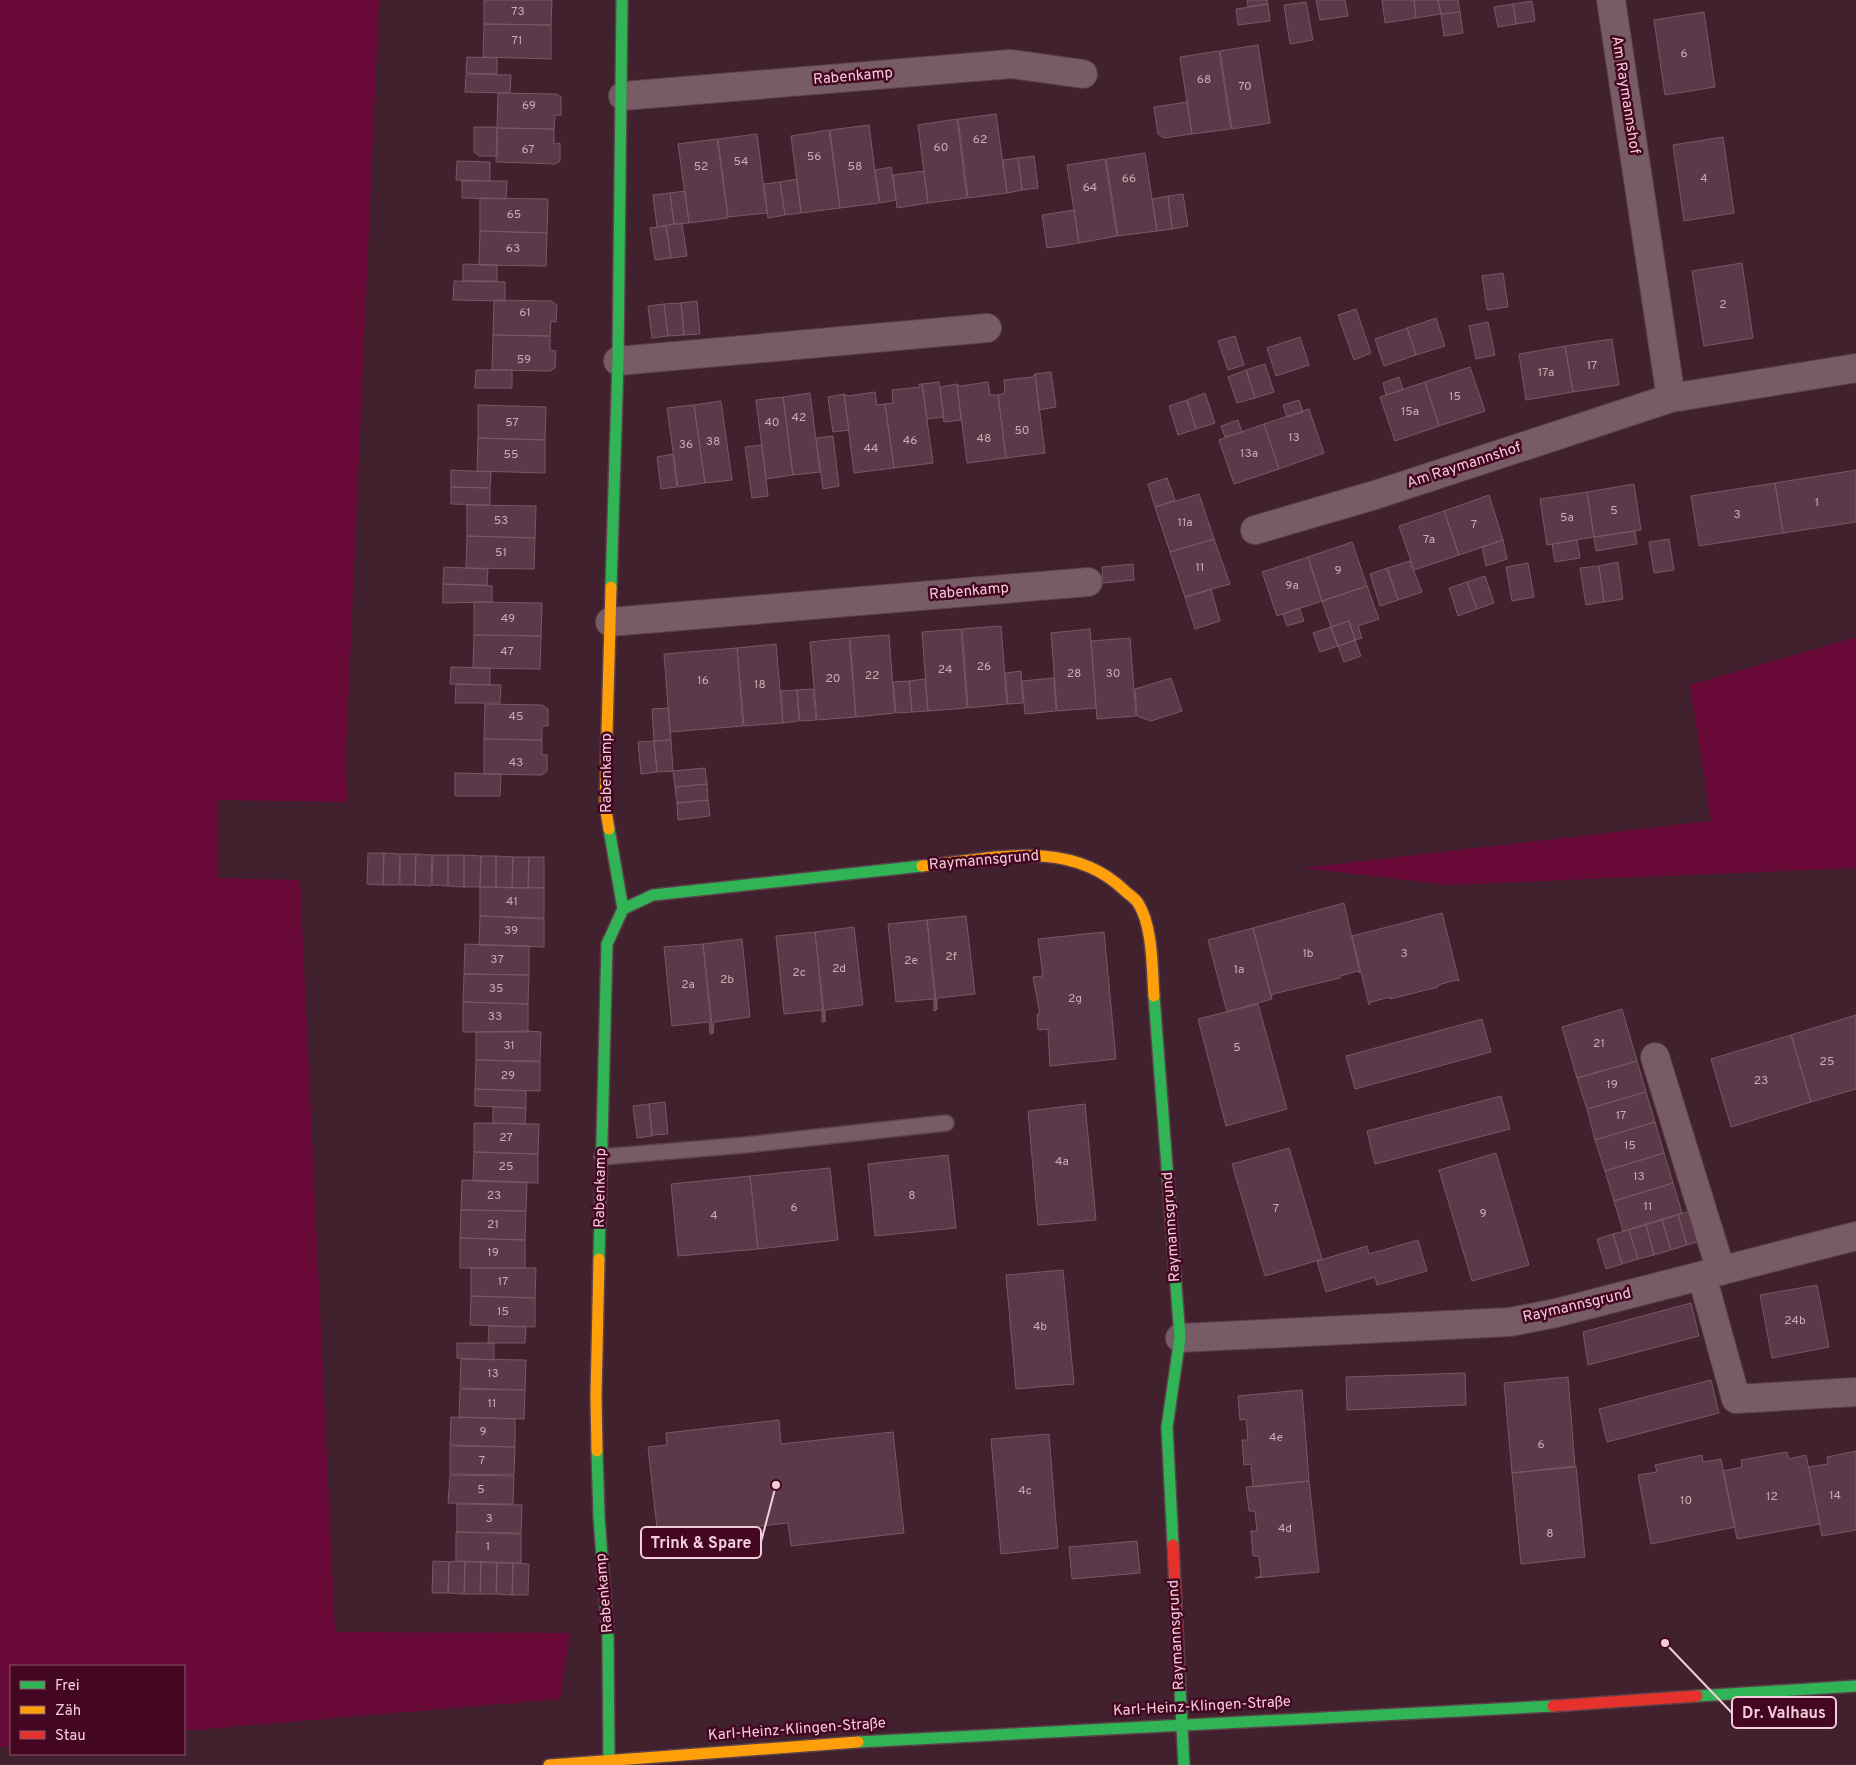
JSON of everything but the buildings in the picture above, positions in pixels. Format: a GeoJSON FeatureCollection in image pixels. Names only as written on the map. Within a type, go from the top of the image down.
{"type":"FeatureCollection","features":[{"type":"Feature","properties":{"kind":"street","name":"Rabenkamp"},"geometry":{"type":"LineString","coordinates":[[609,1762],[608,1638],[598,1517],[596,1397],[607,944],[623,909],[605,805],[618,361],[623,96],[622,0]]}},
{"type":"Feature","properties":{"kind":"street","name":"Am Raymannshof"},"geometry":{"type":"LineString","coordinates":[[1611,0],[1671,398]]}},
{"type":"Feature","properties":{"kind":"street","name":"Rabenkamp"},"geometry":{"type":"LineString","coordinates":[[623,96],[1011,64],[1083,74]]}},
{"type":"Feature","properties":{"kind":"street"},"geometry":{"type":"LineString","coordinates":[[618,361],[987,328]]}},
{"type":"Feature","properties":{"kind":"street","name":"Am Raymannshof"},"geometry":{"type":"LineString","coordinates":[[1255,530],[1375,495],[1671,398],[1856,368]]}},
{"type":"Feature","properties":{"kind":"street","name":"Rabenkamp"},"geometry":{"type":"LineString","coordinates":[[610,622],[1088,582]]}},
{"type":"Feature","properties":{"kind":"street","name":"Raymannsgrund"},"geometry":{"type":"LineString","coordinates":[[623,909],[653,895],[1036,854],[1076,860],[1110,876],[1138,904],[1150,937],[1180,1338],[1167,1427],[1184,1765]]}},
{"type":"Feature","properties":{"kind":"street"},"geometry":{"type":"LineString","coordinates":[[1655,1057],[1712,1273],[1736,1399],[1856,1392]]}},
{"type":"Feature","properties":{"kind":"street","name":"Raymannsgrund"},"geometry":{"type":"LineString","coordinates":[[1180,1338],[1510,1322],[1556,1313],[1856,1236]]}},
{"type":"Feature","properties":{"kind":"street","name":"Karl-Heinz-Klingen-Straße"},"geometry":{"type":"LineString","coordinates":[[549,1765],[609,1762],[856,1740],[1474,1710],[1856,1686]]}},
{"type":"Feature","properties":{"kind":"lane"},"geometry":{"type":"LineString","coordinates":[[602,1157],[745,1145],[946,1122]]}},
{"type":"Feature","properties":{"kind":"shaded area"},"geometry":{"type":"Polygon","coordinates":[[[0,0],[379,0],[346,752],[347,802],[218,800],[218,878],[300,880],[335,1632],[570,1633],[560,1699],[185,1731],[185,1665],[10,1665],[10,1746],[0,1747],[0,0]]]}},
{"type":"Feature","properties":{"kind":"shaded area"},"geometry":{"type":"Polygon","coordinates":[[[1856,637],[1856,814],[1854,815],[1856,821],[1856,868],[1448,885],[1303,868],[1711,821],[1690,685],[1856,637]]]}},
{"type":"Feature","properties":{"kind":"traffic: fast"},"geometry":{"type":"LineString","coordinates":[[611,587],[618,361],[622,0]]}},
{"type":"Feature","properties":{"kind":"traffic: fast"},"geometry":{"type":"LineString","coordinates":[[599,1259],[607,944],[623,909],[609,829]]}},
{"type":"Feature","properties":{"kind":"traffic: fast"},"geometry":{"type":"LineString","coordinates":[[623,909],[653,895],[922,866]]}},
{"type":"Feature","properties":{"kind":"traffic: fast"},"geometry":{"type":"LineString","coordinates":[[1154,996],[1180,1338],[1167,1427],[1173,1545]]}},
{"type":"Feature","properties":{"kind":"traffic: fast"},"geometry":{"type":"LineString","coordinates":[[597,1451],[599,1517],[608,1638],[609,1765]]}},
{"type":"Feature","properties":{"kind":"traffic: fast"},"geometry":{"type":"LineString","coordinates":[[1179,1669],[1184,1765]]}},
{"type":"Feature","properties":{"kind":"traffic: fast"},"geometry":{"type":"LineString","coordinates":[[1697,1696],[1856,1686]]}},
{"type":"Feature","properties":{"kind":"traffic: fast"},"geometry":{"type":"LineString","coordinates":[[858,1742],[1553,1706]]}},
{"type":"Feature","properties":{"kind":"traffic: slow"},"geometry":{"type":"LineString","coordinates":[[609,829],[605,805],[611,587]]}},
{"type":"Feature","properties":{"kind":"traffic: slow"},"geometry":{"type":"LineString","coordinates":[[922,866],[1001,857],[1054,857],[1079,863],[1102,873],[1135,899],[1143,912],[1147,923],[1151,948],[1154,996]]}},
{"type":"Feature","properties":{"kind":"traffic: slow"},"geometry":{"type":"LineString","coordinates":[[597,1451],[596,1397],[599,1259]]}},
{"type":"Feature","properties":{"kind":"traffic: slow"},"geometry":{"type":"LineString","coordinates":[[549,1765],[858,1742]]}},
{"type":"Feature","properties":{"kind":"traffic: jam"},"geometry":{"type":"LineString","coordinates":[[1173,1545],[1179,1669]]}},
{"type":"Feature","properties":{"kind":"traffic: jam"},"geometry":{"type":"LineString","coordinates":[[1553,1706],[1697,1696]]}},
{"type":"Feature","properties":{"kind":"place","name":"Trink & Spare"},"geometry":{"type":"Point","coordinates":[776,1485]}},
{"type":"Feature","properties":{"kind":"place","name":"Dr. Valhaus"},"geometry":{"type":"Point","coordinates":[1665,1643]}}]}
